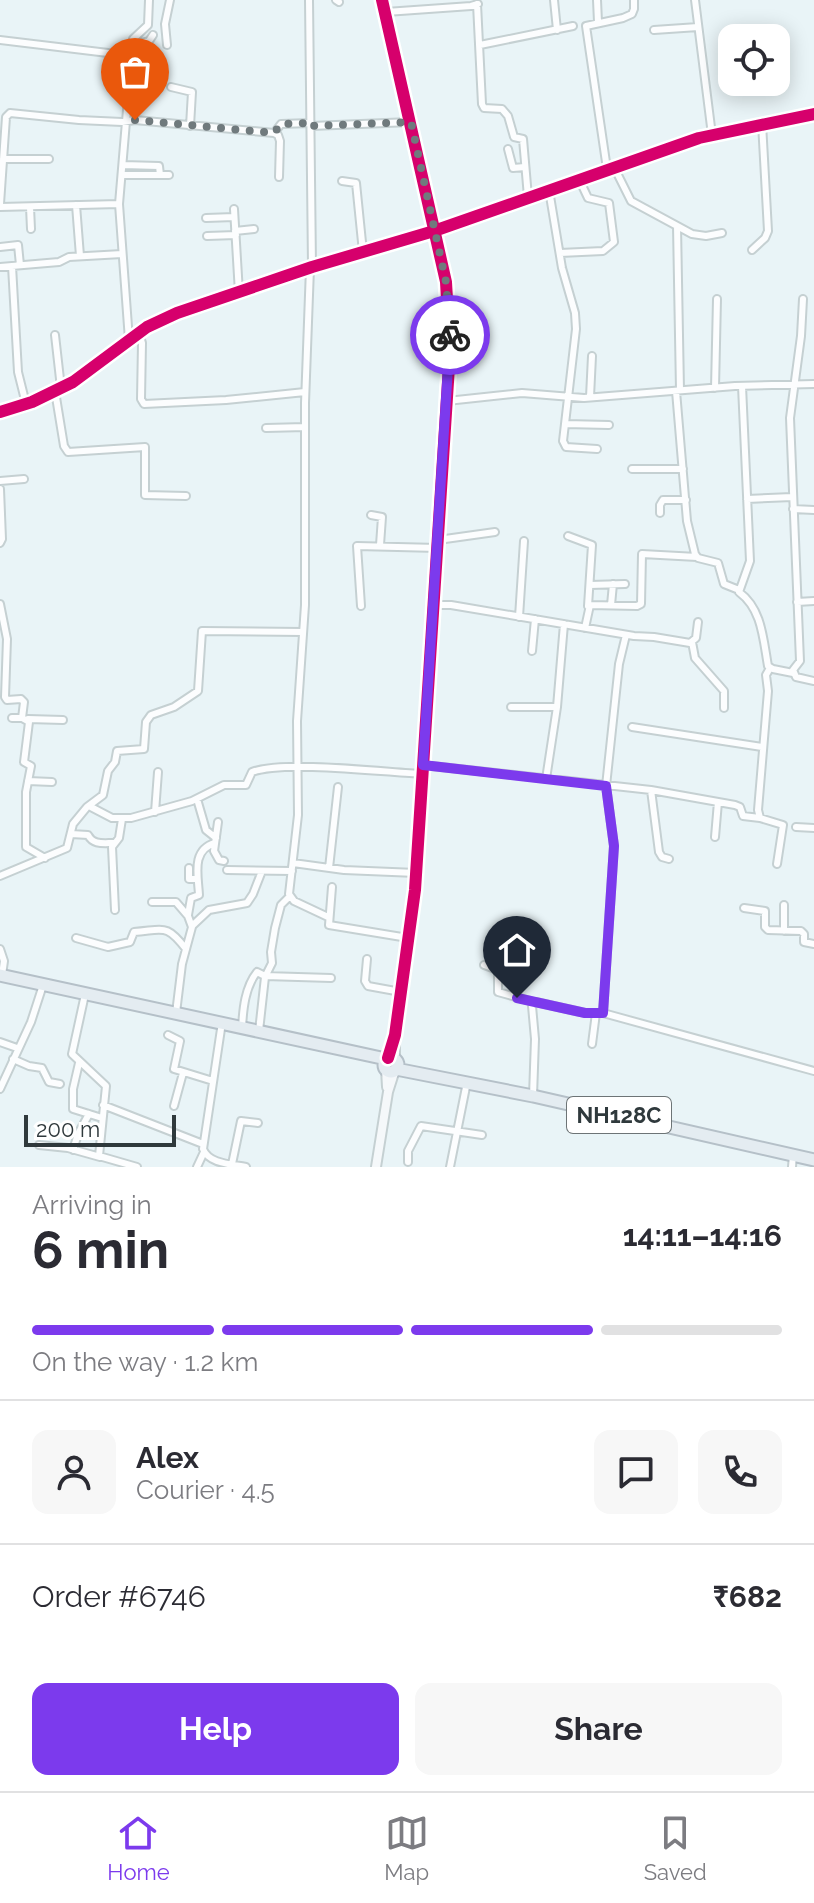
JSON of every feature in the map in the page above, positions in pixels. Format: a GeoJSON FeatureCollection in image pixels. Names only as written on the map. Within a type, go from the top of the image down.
{"type":"FeatureCollection","features":[{"type":"Feature","properties":{"kind":"highway","name":"NH128C"},"geometry":{"type":"LineString","coordinates":[[1,977],[259,1031],[792,1161],[814,1160]]}},
{"type":"Feature","properties":{"kind":"highway","name":"NH128C"},"geometry":{"type":"LineString","coordinates":[[43,987],[84,999],[391,1064]]}},
{"type":"Feature","properties":{"kind":"street"},"geometry":{"type":"LineString","coordinates":[[129,340],[119,204],[132,46],[135,36],[148,25],[149,0]]}},
{"type":"Feature","properties":{"kind":"street"},"geometry":{"type":"LineString","coordinates":[[167,45],[165,24],[170,0]]}},
{"type":"Feature","properties":{"kind":"street"},"geometry":{"type":"LineString","coordinates":[[259,1031],[265,976],[272,963],[271,952],[281,905],[290,896],[298,815],[297,721],[303,632],[305,392],[311,268],[309,0]]}},
{"type":"Feature","properties":{"kind":"street"},"geometry":{"type":"LineString","coordinates":[[376,1167],[416,873],[450,315],[446,282],[382,0]]}},
{"type":"Feature","properties":{"kind":"street"},"geometry":{"type":"LineString","coordinates":[[554,0],[557,30]]}},
{"type":"Feature","properties":{"kind":"street"},"geometry":{"type":"LineString","coordinates":[[597,0],[598,22]]}},
{"type":"Feature","properties":{"kind":"street"},"geometry":{"type":"LineString","coordinates":[[634,0],[632,14],[588,24],[586,29],[611,168],[629,199],[697,235],[722,233]]}},
{"type":"Feature","properties":{"kind":"street"},"geometry":{"type":"LineString","coordinates":[[695,0],[712,135]]}},
{"type":"Feature","properties":{"kind":"street"},"geometry":{"type":"LineString","coordinates":[[386,12],[471,6],[478,2],[483,106],[501,108],[508,116],[514,137],[522,137],[528,197]]}},
{"type":"Feature","properties":{"kind":"street"},"geometry":{"type":"LineString","coordinates":[[480,45],[573,26]]}},
{"type":"Feature","properties":{"kind":"street"},"geometry":{"type":"LineString","coordinates":[[654,30],[698,27]]}},
{"type":"Feature","properties":{"kind":"street"},"geometry":{"type":"LineString","coordinates":[[132,46],[149,41],[153,35]]}},
{"type":"Feature","properties":{"kind":"street"},"geometry":{"type":"LineString","coordinates":[[0,40],[108,53]]}},
{"type":"Feature","properties":{"kind":"street"},"geometry":{"type":"LineString","coordinates":[[171,87],[192,92],[190,126]]}},
{"type":"Feature","properties":{"kind":"street"},"geometry":{"type":"LineString","coordinates":[[119,204],[0,206],[8,114],[29,113],[79,120],[126,120],[274,133],[280,141],[279,177]]}},
{"type":"Feature","properties":{"kind":"street"},"geometry":{"type":"LineString","coordinates":[[0,412],[58,389],[139,333],[177,313],[434,231],[712,135],[814,114]]}},
{"type":"Feature","properties":{"kind":"street"},"geometry":{"type":"LineString","coordinates":[[274,133],[281,124],[411,122]]}},
{"type":"Feature","properties":{"kind":"street"},"geometry":{"type":"LineString","coordinates":[[752,250],[768,231],[762,123]]}},
{"type":"Feature","properties":{"kind":"street"},"geometry":{"type":"LineString","coordinates":[[508,149],[513,168],[525,167]]}},
{"type":"Feature","properties":{"kind":"street"},"geometry":{"type":"LineString","coordinates":[[3,159],[49,159]]}},
{"type":"Feature","properties":{"kind":"street"},"geometry":{"type":"LineString","coordinates":[[123,165],[159,166],[160,175]]}},
{"type":"Feature","properties":{"kind":"street"},"geometry":{"type":"LineString","coordinates":[[122,175],[169,175]]}},
{"type":"Feature","properties":{"kind":"street"},"geometry":{"type":"LineString","coordinates":[[560,253],[603,251],[614,242],[609,203],[588,198],[579,179]]}},
{"type":"Feature","properties":{"kind":"street"},"geometry":{"type":"LineString","coordinates":[[342,181],[356,183],[363,252]]}},
{"type":"Feature","properties":{"kind":"street"},"geometry":{"type":"LineString","coordinates":[[549,190],[576,329],[564,446],[597,449]]}},
{"type":"Feature","properties":{"kind":"street"},"geometry":{"type":"LineString","coordinates":[[76,205],[80,256]]}},
{"type":"Feature","properties":{"kind":"street"},"geometry":{"type":"LineString","coordinates":[[30,207],[31,229]]}},
{"type":"Feature","properties":{"kind":"street"},"geometry":{"type":"LineString","coordinates":[[206,218],[234,213],[239,293]]}},
{"type":"Feature","properties":{"kind":"street"},"geometry":{"type":"LineString","coordinates":[[677,226],[678,390],[687,521],[697,557]]}},
{"type":"Feature","properties":{"kind":"street"},"geometry":{"type":"LineString","coordinates":[[207,236],[254,229]]}},
{"type":"Feature","properties":{"kind":"street"},"geometry":{"type":"LineString","coordinates":[[0,247],[18,245],[18,372],[26,404]]}},
{"type":"Feature","properties":{"kind":"street"},"geometry":{"type":"LineString","coordinates":[[0,267],[59,262],[67,257],[122,254]]}},
{"type":"Feature","properties":{"kind":"street"},"geometry":{"type":"LineString","coordinates":[[715,388],[717,299]]}},
{"type":"Feature","properties":{"kind":"street"},"geometry":{"type":"LineString","coordinates":[[793,673],[800,661],[790,418],[803,299]]}},
{"type":"Feature","properties":{"kind":"street"},"geometry":{"type":"LineString","coordinates":[[139,333],[142,343],[141,399],[144,404],[305,392]]}},
{"type":"Feature","properties":{"kind":"street"},"geometry":{"type":"LineString","coordinates":[[55,335],[66,450],[145,447],[145,495],[186,496]]}},
{"type":"Feature","properties":{"kind":"street"},"geometry":{"type":"LineString","coordinates":[[590,397],[592,356]]}},
{"type":"Feature","properties":{"kind":"street"},"geometry":{"type":"LineString","coordinates":[[447,401],[522,393],[567,398],[814,384]]}},
{"type":"Feature","properties":{"kind":"street"},"geometry":{"type":"LineString","coordinates":[[739,590],[750,565],[742,386]]}},
{"type":"Feature","properties":{"kind":"street"},"geometry":{"type":"LineString","coordinates":[[565,424],[609,425]]}},
{"type":"Feature","properties":{"kind":"street"},"geometry":{"type":"LineString","coordinates":[[266,428],[305,427]]}},
{"type":"Feature","properties":{"kind":"street"},"geometry":{"type":"LineString","coordinates":[[632,469],[683,469]]}},
{"type":"Feature","properties":{"kind":"street"},"geometry":{"type":"LineString","coordinates":[[0,481],[24,479]]}},
{"type":"Feature","properties":{"kind":"street"},"geometry":{"type":"LineString","coordinates":[[0,489],[0,543]]}},
{"type":"Feature","properties":{"kind":"street"},"geometry":{"type":"LineString","coordinates":[[747,499],[792,497]]}},
{"type":"Feature","properties":{"kind":"street"},"geometry":{"type":"LineString","coordinates":[[660,513],[663,500],[686,500]]}},
{"type":"Feature","properties":{"kind":"street"},"geometry":{"type":"LineString","coordinates":[[793,509],[814,510]]}},
{"type":"Feature","properties":{"kind":"street"},"geometry":{"type":"LineString","coordinates":[[371,515],[382,517],[380,545]]}},
{"type":"Feature","properties":{"kind":"street"},"geometry":{"type":"LineString","coordinates":[[361,606],[357,546],[438,544],[495,532]]}},
{"type":"Feature","properties":{"kind":"street"},"geometry":{"type":"LineString","coordinates":[[568,536],[592,545],[585,628]]}},
{"type":"Feature","properties":{"kind":"street"},"geometry":{"type":"LineString","coordinates":[[519,617],[524,541]]}},
{"type":"Feature","properties":{"kind":"street"},"geometry":{"type":"LineString","coordinates":[[588,606],[641,604],[642,554],[697,557],[718,563],[724,584],[747,597],[761,622],[770,668],[766,675],[768,691],[758,810],[760,818]]}},
{"type":"Feature","properties":{"kind":"street"},"geometry":{"type":"LineString","coordinates":[[611,605],[613,584]]}},
{"type":"Feature","properties":{"kind":"street"},"geometry":{"type":"LineString","coordinates":[[590,585],[625,584]]}},
{"type":"Feature","properties":{"kind":"street"},"geometry":{"type":"LineString","coordinates":[[797,602],[814,601]]}},
{"type":"Feature","properties":{"kind":"street"},"geometry":{"type":"LineString","coordinates":[[0,604],[7,639],[5,697],[7,700],[23,700],[24,762],[31,766],[26,847],[45,858]]}},
{"type":"Feature","properties":{"kind":"street"},"geometry":{"type":"LineString","coordinates":[[434,605],[626,635],[692,642]]}},
{"type":"Feature","properties":{"kind":"street"},"geometry":{"type":"LineString","coordinates":[[532,651],[535,619]]}},
{"type":"Feature","properties":{"kind":"street"},"geometry":{"type":"LineString","coordinates":[[692,642],[696,638],[698,622]]}},
{"type":"Feature","properties":{"kind":"street"},"geometry":{"type":"LineString","coordinates":[[546,779],[557,707],[564,624]]}},
{"type":"Feature","properties":{"kind":"street"},"geometry":{"type":"LineString","coordinates":[[0,876],[67,848],[73,824],[89,805],[103,795],[108,771],[115,762],[118,750],[146,747],[146,722],[151,715],[174,707],[198,691],[202,631],[303,632]]}},
{"type":"Feature","properties":{"kind":"street"},"geometry":{"type":"LineString","coordinates":[[592,1044],[600,1013],[614,846],[606,786],[619,664],[626,635]]}},
{"type":"Feature","properties":{"kind":"street"},"geometry":{"type":"LineString","coordinates":[[692,642],[695,658],[724,691],[724,708]]}},
{"type":"Feature","properties":{"kind":"street"},"geometry":{"type":"LineString","coordinates":[[770,668],[814,681]]}},
{"type":"Feature","properties":{"kind":"street"},"geometry":{"type":"LineString","coordinates":[[511,707],[557,707]]}},
{"type":"Feature","properties":{"kind":"street"},"geometry":{"type":"LineString","coordinates":[[12,718],[63,720]]}},
{"type":"Feature","properties":{"kind":"street"},"geometry":{"type":"LineString","coordinates":[[632,727],[762,747]]}},
{"type":"Feature","properties":{"kind":"street"},"geometry":{"type":"LineString","coordinates":[[89,805],[107,817],[122,819],[197,799],[221,786],[248,784],[255,770],[422,769],[546,779],[651,790],[739,806],[743,816],[781,822],[783,825],[777,864]]}},
{"type":"Feature","properties":{"kind":"street"},"geometry":{"type":"LineString","coordinates":[[155,812],[158,772]]}},
{"type":"Feature","properties":{"kind":"street"},"geometry":{"type":"LineString","coordinates":[[28,781],[52,782]]}},
{"type":"Feature","properties":{"kind":"street"},"geometry":{"type":"LineString","coordinates":[[329,868],[338,787]]}},
{"type":"Feature","properties":{"kind":"street"},"geometry":{"type":"LineString","coordinates":[[651,790],[659,852],[669,859]]}},
{"type":"Feature","properties":{"kind":"street"},"geometry":{"type":"LineString","coordinates":[[197,799],[206,830],[216,840]]}},
{"type":"Feature","properties":{"kind":"street"},"geometry":{"type":"LineString","coordinates":[[715,837],[718,802]]}},
{"type":"Feature","properties":{"kind":"street"},"geometry":{"type":"LineString","coordinates":[[71,834],[88,835],[97,843],[113,843],[119,838],[122,819]]}},
{"type":"Feature","properties":{"kind":"street"},"geometry":{"type":"LineString","coordinates":[[218,822],[217,858],[224,861]]}},
{"type":"Feature","properties":{"kind":"street"},"geometry":{"type":"LineString","coordinates":[[796,827],[814,828]]}},
{"type":"Feature","properties":{"kind":"street"},"geometry":{"type":"LineString","coordinates":[[188,916],[191,898],[199,895],[200,852],[216,840]]}},
{"type":"Feature","properties":{"kind":"street"},"geometry":{"type":"LineString","coordinates":[[113,843],[115,910]]}},
{"type":"Feature","properties":{"kind":"street"},"geometry":{"type":"LineString","coordinates":[[293,863],[416,873]]}},
{"type":"Feature","properties":{"kind":"street"},"geometry":{"type":"LineString","coordinates":[[189,868],[189,879],[197,879]]}},
{"type":"Feature","properties":{"kind":"street"},"geometry":{"type":"LineString","coordinates":[[227,870],[292,871]]}},
{"type":"Feature","properties":{"kind":"street"},"geometry":{"type":"LineString","coordinates":[[192,926],[209,910],[249,901],[262,871]]}},
{"type":"Feature","properties":{"kind":"street"},"geometry":{"type":"LineString","coordinates":[[332,887],[328,923],[333,927],[408,938]]}},
{"type":"Feature","properties":{"kind":"street"},"geometry":{"type":"LineString","coordinates":[[290,896],[328,917]]}},
{"type":"Feature","properties":{"kind":"street"},"geometry":{"type":"LineString","coordinates":[[152,902],[176,902],[192,926],[176,1013]]}},
{"type":"Feature","properties":{"kind":"street"},"geometry":{"type":"LineString","coordinates":[[784,905],[784,931]]}},
{"type":"Feature","properties":{"kind":"street"},"geometry":{"type":"LineString","coordinates":[[744,908],[765,911],[766,929],[801,931],[804,942],[814,944]]}},
{"type":"Feature","properties":{"kind":"street"},"geometry":{"type":"LineString","coordinates":[[76,938],[113,947],[132,942],[134,932],[165,929],[175,934],[186,949]]}},
{"type":"Feature","properties":{"kind":"street"},"geometry":{"type":"LineString","coordinates":[[0,949],[4,961],[1,977]]}},
{"type":"Feature","properties":{"kind":"street"},"geometry":{"type":"LineString","coordinates":[[367,959],[365,981],[368,986],[401,992]]}},
{"type":"Feature","properties":{"kind":"street"},"geometry":{"type":"LineString","coordinates":[[484,965],[498,970],[498,992],[585,1013],[600,1013],[814,1071]]}},
{"type":"Feature","properties":{"kind":"street"},"geometry":{"type":"LineString","coordinates":[[242,1028],[243,1003],[248,998],[251,981],[257,972],[265,976],[331,978]]}},
{"type":"Feature","properties":{"kind":"street"},"geometry":{"type":"LineString","coordinates":[[0,1089],[31,1022],[43,987]]}},
{"type":"Feature","properties":{"kind":"street"},"geometry":{"type":"LineString","coordinates":[[84,999],[72,1057],[106,1084],[100,1157]]}},
{"type":"Feature","properties":{"kind":"street"},"geometry":{"type":"LineString","coordinates":[[533,1096],[534,1002]]}},
{"type":"Feature","properties":{"kind":"street"},"geometry":{"type":"LineString","coordinates":[[197,1167],[204,1152],[221,1029]]}},
{"type":"Feature","properties":{"kind":"street"},"geometry":{"type":"LineString","coordinates":[[168,1035],[180,1041],[174,1068],[213,1081]]}},
{"type":"Feature","properties":{"kind":"street"},"geometry":{"type":"LineString","coordinates":[[0,1042],[17,1048]]}},
{"type":"Feature","properties":{"kind":"street"},"geometry":{"type":"LineString","coordinates":[[13,1059],[42,1068],[49,1082],[60,1084]]}},
{"type":"Feature","properties":{"kind":"street"},"geometry":{"type":"LineString","coordinates":[[79,1063],[72,1107],[77,1112],[102,1118]]}},
{"type":"Feature","properties":{"kind":"street"},"geometry":{"type":"LineString","coordinates":[[174,1106],[183,1073]]}},
{"type":"Feature","properties":{"kind":"street"},"geometry":{"type":"LineString","coordinates":[[450,1167],[467,1082]]}},
{"type":"Feature","properties":{"kind":"street"},"geometry":{"type":"LineString","coordinates":[[103,1105],[203,1144]]}},
{"type":"Feature","properties":{"kind":"street"},"geometry":{"type":"LineString","coordinates":[[73,1150],[89,1114]]}},
{"type":"Feature","properties":{"kind":"street"},"geometry":{"type":"LineString","coordinates":[[232,1164],[241,1121],[258,1123]]}},
{"type":"Feature","properties":{"kind":"street"},"geometry":{"type":"LineString","coordinates":[[408,1162],[408,1151],[421,1126],[482,1135]]}},
{"type":"Feature","properties":{"kind":"street"},"geometry":{"type":"LineString","coordinates":[[39,1145],[73,1150],[137,1167]]}},
{"type":"Feature","properties":{"kind":"street"},"geometry":{"type":"LineString","coordinates":[[204,1152],[211,1159],[246,1167]]}},
{"type":"Feature","properties":{"kind":"cycle path"},"geometry":{"type":"LineString","coordinates":[[382,0],[446,282],[450,351],[415,890],[395,1035],[388,1058]]}},
{"type":"Feature","properties":{"kind":"cycle path"},"geometry":{"type":"LineString","coordinates":[[0,412],[32,402],[73,382],[147,327],[177,313],[312,267],[434,231],[699,138],[814,114]]}},
{"type":"Feature","properties":{"kind":"way so far"},"geometry":{"type":"LineString","coordinates":[[135,120],[274,133],[281,124],[311,123],[311,126],[411,122],[446,282],[450,335]]}},
{"type":"Feature","properties":{"kind":"route"},"geometry":{"type":"LineString","coordinates":[[450,335],[423,765],[606,786],[613,828],[614,858],[603,1013],[585,1013],[517,998]]}}]}
